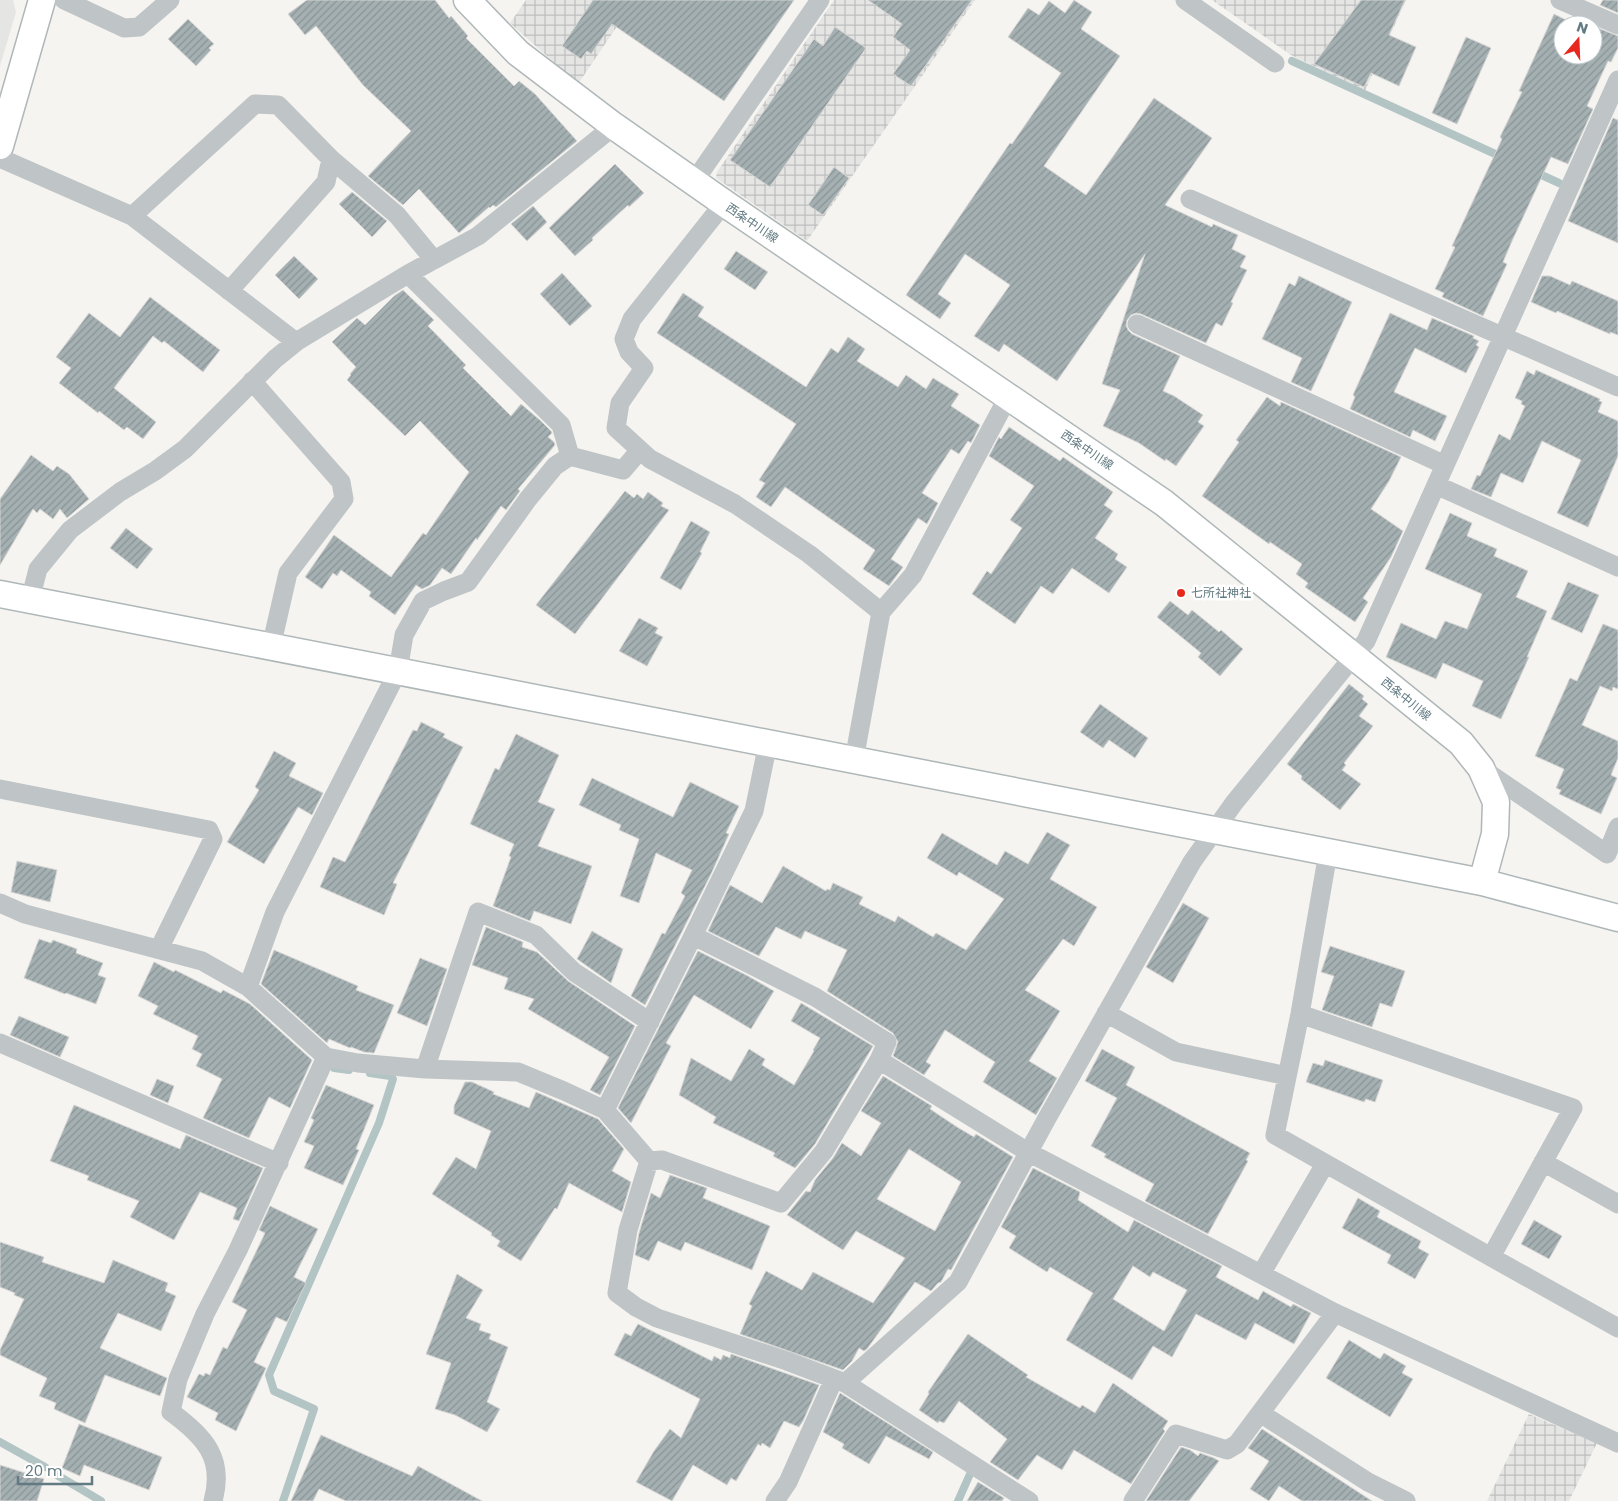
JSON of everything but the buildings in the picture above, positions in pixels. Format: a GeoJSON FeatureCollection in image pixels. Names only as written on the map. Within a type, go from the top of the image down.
{"type":"FeatureCollection","features":[{"type":"Feature","properties":{"kind":"street"},"geometry":{"type":"LineString","coordinates":[[0,146],[42,0]]}},
{"type":"Feature","properties":{"kind":"street"},"geometry":{"type":"LineString","coordinates":[[64,0],[124,28],[139,27],[170,0]]}},
{"type":"Feature","properties":{"kind":"street","name":"西条中川線"},"geometry":{"type":"LineString","coordinates":[[467,0],[518,52],[614,126],[693,183],[1164,502],[1461,743],[1481,768],[1496,802],[1495,834],[1482,882]]}},
{"type":"Feature","properties":{"kind":"street"},"geometry":{"type":"LineString","coordinates":[[693,183],[820,0]]}},
{"type":"Feature","properties":{"kind":"street"},"geometry":{"type":"LineString","coordinates":[[1185,0],[1275,62]]}},
{"type":"Feature","properties":{"kind":"street"},"geometry":{"type":"LineString","coordinates":[[1560,0],[1618,26]]}},
{"type":"Feature","properties":{"kind":"street"},"geometry":{"type":"LineString","coordinates":[[775,1501],[788,1482],[839,1381],[958,1282],[1028,1152],[1192,862],[1234,803],[1366,640],[1618,80]]}},
{"type":"Feature","properties":{"kind":"street"},"geometry":{"type":"LineString","coordinates":[[132,216],[255,104],[278,105],[331,159],[397,215],[434,260]]}},
{"type":"Feature","properties":{"kind":"street"},"geometry":{"type":"LineString","coordinates":[[30,600],[38,569],[70,530],[120,492],[155,471],[185,449],[274,359],[296,342],[408,274],[478,236],[614,126]]}},
{"type":"Feature","properties":{"kind":"street"},"geometry":{"type":"LineString","coordinates":[[0,158],[132,216],[296,342]]}},
{"type":"Feature","properties":{"kind":"street"},"geometry":{"type":"LineString","coordinates":[[229,291],[326,182],[331,159]]}},
{"type":"Feature","properties":{"kind":"street"},"geometry":{"type":"LineString","coordinates":[[1190,199],[1618,387]]}},
{"type":"Feature","properties":{"kind":"street"},"geometry":{"type":"LineString","coordinates":[[724,203],[632,319],[624,339],[629,352],[644,368],[620,403],[616,428],[650,459],[735,504],[799,547],[881,612]]}},
{"type":"Feature","properties":{"kind":"street"},"geometry":{"type":"LineString","coordinates":[[408,274],[561,425],[570,456]]}},
{"type":"Feature","properties":{"kind":"street"},"geometry":{"type":"LineString","coordinates":[[1137,324],[1445,465]]}},
{"type":"Feature","properties":{"kind":"street"},"geometry":{"type":"LineString","coordinates":[[252,382],[341,482],[344,499],[288,573],[271,647]]}},
{"type":"Feature","properties":{"kind":"street"},"geometry":{"type":"LineString","coordinates":[[854,760],[881,612],[913,575],[1008,397]]}},
{"type":"Feature","properties":{"kind":"street"},"geometry":{"type":"LineString","coordinates":[[248,987],[275,912],[398,671],[404,635],[423,601],[468,582],[528,499],[555,466],[570,456],[623,470],[640,450]]}},
{"type":"Feature","properties":{"kind":"street"},"geometry":{"type":"LineString","coordinates":[[1436,485],[1618,568]]}},
{"type":"Feature","properties":{"kind":"street"},"geometry":{"type":"LineString","coordinates":[[0,594],[1482,882],[1618,918]]}},
{"type":"Feature","properties":{"kind":"street"},"geometry":{"type":"LineString","coordinates":[[605,1110],[694,936],[754,811],[768,743]]}},
{"type":"Feature","properties":{"kind":"street"},"geometry":{"type":"LineString","coordinates":[[1481,768],[1607,854],[1618,827]]}},
{"type":"Feature","properties":{"kind":"street"},"geometry":{"type":"LineString","coordinates":[[0,789],[209,830],[213,840],[159,949]]}},
{"type":"Feature","properties":{"kind":"street"},"geometry":{"type":"LineString","coordinates":[[1328,853],[1300,1014],[1275,1135],[1618,1328]]}},
{"type":"Feature","properties":{"kind":"street"},"geometry":{"type":"LineString","coordinates":[[0,903],[25,914],[202,961],[248,987],[326,1057],[358,1063],[425,1069],[518,1072],[605,1110],[649,1161]]}},
{"type":"Feature","properties":{"kind":"street"},"geometry":{"type":"LineString","coordinates":[[425,1069],[478,912],[536,936],[574,972],[650,1022]]}},
{"type":"Feature","properties":{"kind":"street"},"geometry":{"type":"LineString","coordinates":[[649,1161],[662,1160],[781,1204],[824,1151],[879,1060],[886,1042],[816,996],[694,936]]}},
{"type":"Feature","properties":{"kind":"street"},"geometry":{"type":"LineString","coordinates":[[1106,1013],[1176,1052],[1288,1076]]}},
{"type":"Feature","properties":{"kind":"street"},"geometry":{"type":"LineString","coordinates":[[1300,1014],[1573,1108],[1491,1257]]}},
{"type":"Feature","properties":{"kind":"street"},"geometry":{"type":"LineString","coordinates":[[0,1043],[279,1162]]}},
{"type":"Feature","properties":{"kind":"street"},"geometry":{"type":"LineString","coordinates":[[213,1501],[217,1482],[216,1466],[211,1452],[202,1438],[171,1412],[178,1380],[205,1314],[238,1250],[326,1057]]}},
{"type":"Feature","properties":{"kind":"street"},"geometry":{"type":"LineString","coordinates":[[879,1060],[1028,1152],[1335,1313],[1618,1443]]}},
{"type":"Feature","properties":{"kind":"street"},"geometry":{"type":"LineString","coordinates":[[649,1161],[628,1230],[617,1293],[636,1307],[657,1318],[787,1361],[839,1381],[1029,1501]]}},
{"type":"Feature","properties":{"kind":"street"},"geometry":{"type":"LineString","coordinates":[[1543,1162],[1618,1204]]}},
{"type":"Feature","properties":{"kind":"street"},"geometry":{"type":"LineString","coordinates":[[1261,1274],[1325,1164]]}},
{"type":"Feature","properties":{"kind":"street"},"geometry":{"type":"LineString","coordinates":[[1134,1501],[1176,1434],[1227,1450],[1238,1444],[1335,1313]]}},
{"type":"Feature","properties":{"kind":"street"},"geometry":{"type":"LineString","coordinates":[[1260,1413],[1368,1482],[1406,1501]]}},
{"type":"Feature","properties":{"kind":"shaded area"},"geometry":{"type":"Polygon","coordinates":[[[0,0],[13,0],[16,12],[0,66],[0,0]]]}},
{"type":"Feature","properties":{"kind":"shaded area"},"geometry":{"type":"Polygon","coordinates":[[[526,0],[635,0],[578,84],[510,23],[526,0]]]}},
{"type":"Feature","properties":{"kind":"shaded area"},"geometry":{"type":"Polygon","coordinates":[[[834,0],[975,0],[807,241],[716,178],[717,172],[834,0]]]}},
{"type":"Feature","properties":{"kind":"shaded area"},"geometry":{"type":"Polygon","coordinates":[[[1212,0],[1406,0],[1365,91],[1291,55],[1212,0]]]}},
{"type":"Feature","properties":{"kind":"shaded area"},"geometry":{"type":"Polygon","coordinates":[[[1529,1414],[1597,1443],[1569,1501],[1487,1501],[1529,1414]]]}},
{"type":"Feature","properties":{"kind":"waterway"},"geometry":{"type":"LineString","coordinates":[[1292,61],[1504,158]]}},
{"type":"Feature","properties":{"kind":"waterway"},"geometry":{"type":"LineString","coordinates":[[1535,172],[1559,183]]}},
{"type":"Feature","properties":{"kind":"waterway"},"geometry":{"type":"LineString","coordinates":[[334,1068],[349,1070]]}},
{"type":"Feature","properties":{"kind":"waterway"},"geometry":{"type":"LineString","coordinates":[[283,1501],[314,1409],[274,1391],[269,1375],[379,1123],[393,1079],[390,1076],[370,1073]]}},
{"type":"Feature","properties":{"kind":"waterway"},"geometry":{"type":"LineString","coordinates":[[0,1442],[45,1467]]}},
{"type":"Feature","properties":{"kind":"waterway"},"geometry":{"type":"LineString","coordinates":[[958,1501],[970,1474]]}},
{"type":"Feature","properties":{"kind":"waterway"},"geometry":{"type":"LineString","coordinates":[[57,1475],[101,1501]]}},
{"type":"Feature","properties":{"kind":"place","name":"七所社神社"},"geometry":{"type":"Point","coordinates":[1181,593]}}]}
